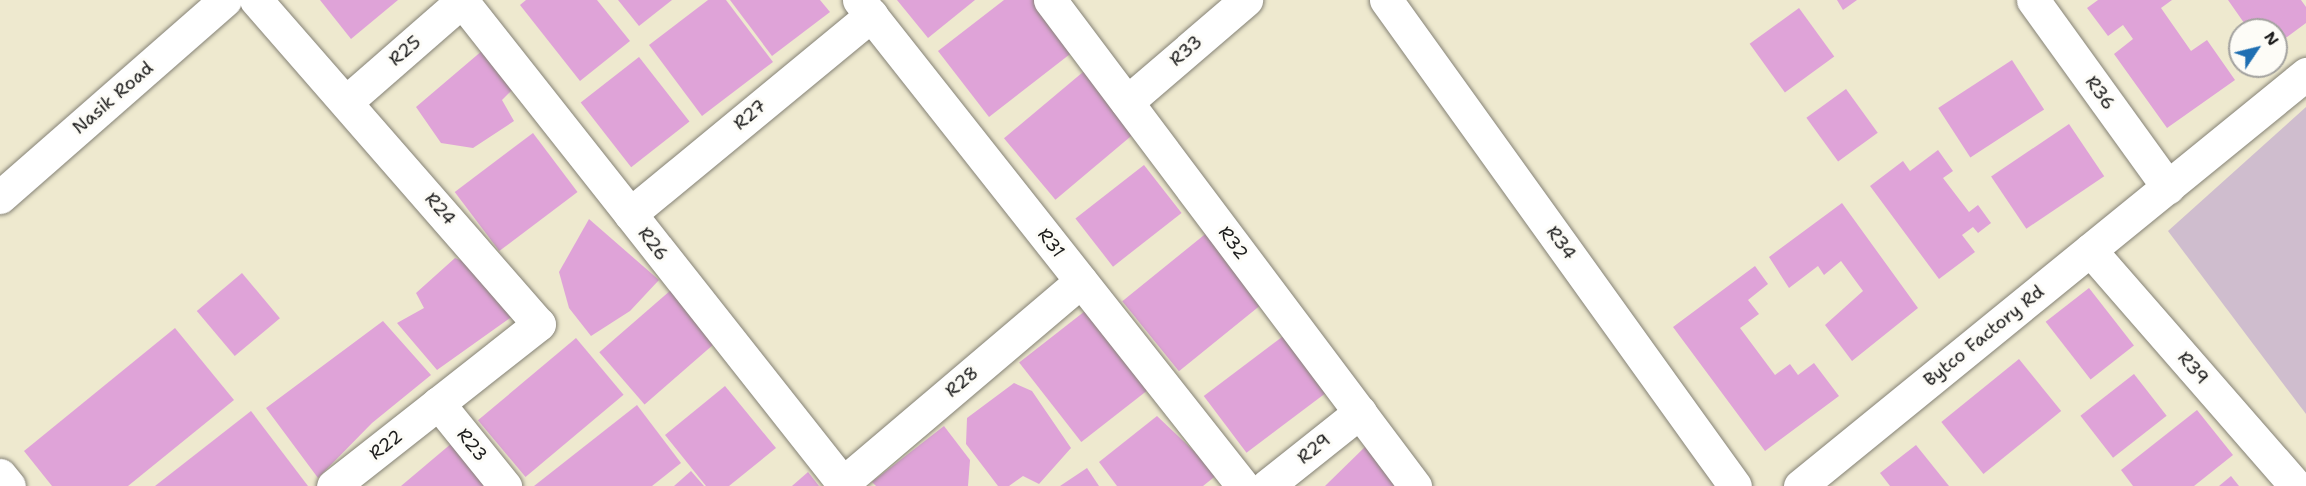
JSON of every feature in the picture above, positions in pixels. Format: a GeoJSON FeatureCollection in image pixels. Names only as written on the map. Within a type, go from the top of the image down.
{"type":"FeatureCollection","features":[{"type":"Feature","properties":{"kind":"street","name":"Nasik Road"},"geometry":{"type":"LineString","coordinates":[[0,197],[225,0]]}},
{"type":"Feature","properties":{"kind":"street","name":"R24"},"geometry":{"type":"LineString","coordinates":[[256,0],[539,324],[438,403]]}},
{"type":"Feature","properties":{"kind":"street","name":"R32"},"geometry":{"type":"LineString","coordinates":[[1050,0],[1415,486]]}},
{"type":"Feature","properties":{"kind":"street","name":"R33"},"geometry":{"type":"LineString","coordinates":[[1127,102],[1246,0]]}},
{"type":"Feature","properties":{"kind":"street","name":"R34"},"geometry":{"type":"LineString","coordinates":[[1386,0],[1735,486]]}},
{"type":"Feature","properties":{"kind":"street","name":"R36"},"geometry":{"type":"LineString","coordinates":[[2033,0],[2168,187]]}},
{"type":"Feature","properties":{"kind":"street","name":"R25"},"geometry":{"type":"LineString","coordinates":[[346,102],[463,1]]}},
{"type":"Feature","properties":{"kind":"street","name":"R26"},"geometry":{"type":"LineString","coordinates":[[463,1],[844,485]]}},
{"type":"Feature","properties":{"kind":"street","name":"R27"},"geometry":{"type":"LineString","coordinates":[[630,214],[865,8]]}},
{"type":"Feature","properties":{"kind":"street","name":"R31"},"geometry":{"type":"LineString","coordinates":[[865,8],[1243,486]]}},
{"type":"Feature","properties":{"kind":"street","name":"Bytco Factory Rd"},"geometry":{"type":"LineString","coordinates":[[1800,486],[2306,74]]}},
{"type":"Feature","properties":{"kind":"street","name":"R39"},"geometry":{"type":"LineString","coordinates":[[2090,250],[2296,486]]}},
{"type":"Feature","properties":{"kind":"street","name":"R28"},"geometry":{"type":"LineString","coordinates":[[844,485],[1081,281]]}},
{"type":"Feature","properties":{"kind":"street","name":"R22"},"geometry":{"type":"LineString","coordinates":[[333,486],[438,403]]}},
{"type":"Feature","properties":{"kind":"street","name":"R23"},"geometry":{"type":"LineString","coordinates":[[438,403],[505,486]]}},
{"type":"Feature","properties":{"kind":"street","name":"R29"},"geometry":{"type":"LineString","coordinates":[[1268,486],[1360,412]]}},
{"type":"Feature","properties":{"kind":"street"},"geometry":{"type":"LineString","coordinates":[[0,475],[9,486]]}},
{"type":"Feature","properties":{"kind":"shaded area"},"geometry":{"type":"Polygon","coordinates":[[[2306,107],[2306,414],[2168,231],[2306,107]]]}},
{"type":"Feature","properties":{"kind":"building"},"geometry":{"type":"Polygon","coordinates":[[[320,0],[398,0],[351,39],[320,0]]]}},
{"type":"Feature","properties":{"kind":"building"},"geometry":{"type":"Polygon","coordinates":[[[526,0],[597,0],[630,41],[580,81],[520,5],[526,0]]]}},
{"type":"Feature","properties":{"kind":"building"},"geometry":{"type":"Polygon","coordinates":[[[618,0],[672,0],[639,26],[618,0]]]}},
{"type":"Feature","properties":{"kind":"building"},"geometry":{"type":"Polygon","coordinates":[[[708,0],[726,0],[773,62],[702,116],[649,45],[708,0]]]}},
{"type":"Feature","properties":{"kind":"building"},"geometry":{"type":"Polygon","coordinates":[[[730,0],[820,0],[830,12],[772,56],[730,0]]]}},
{"type":"Feature","properties":{"kind":"building"},"geometry":{"type":"Polygon","coordinates":[[[897,0],[975,0],[928,38],[897,0]]]}},
{"type":"Feature","properties":{"kind":"building"},"geometry":{"type":"Polygon","coordinates":[[[1004,0],[1035,0],[1074,51],[989,117],[938,51],[1004,0]]]}},
{"type":"Feature","properties":{"kind":"building"},"geometry":{"type":"Polygon","coordinates":[[[1837,0],[1857,0],[1843,10],[1837,0]]]}},
{"type":"Feature","properties":{"kind":"building"},"geometry":{"type":"Polygon","coordinates":[[[2098,0],[2172,0],[2161,8],[2191,51],[2207,40],[2228,70],[2228,78],[2235,80],[2167,128],[2114,54],[2133,39],[2123,25],[2108,36],[2087,8],[2098,0]]]}},
{"type":"Feature","properties":{"kind":"building"},"geometry":{"type":"Polygon","coordinates":[[[2228,0],[2301,0],[2306,7],[2306,23],[2288,36],[2288,18],[2241,18],[2228,0]]]}},
{"type":"Feature","properties":{"kind":"building"},"geometry":{"type":"Polygon","coordinates":[[[1799,8],[1834,57],[1785,92],[1750,44],[1799,8]]]}},
{"type":"Feature","properties":{"kind":"building"},"geometry":{"type":"Polygon","coordinates":[[[483,50],[513,89],[502,100],[514,121],[473,148],[441,143],[416,107],[483,50]]]}},
{"type":"Feature","properties":{"kind":"building"},"geometry":{"type":"Polygon","coordinates":[[[639,57],[689,122],[631,167],[581,103],[639,57]]]}},
{"type":"Feature","properties":{"kind":"building"},"geometry":{"type":"Polygon","coordinates":[[[2012,60],[2044,109],[1970,157],[1938,108],[2012,60]]]}},
{"type":"Feature","properties":{"kind":"building"},"geometry":{"type":"Polygon","coordinates":[[[1089,67],[1140,128],[1055,200],[1004,138],[1089,67]]]}},
{"type":"Feature","properties":{"kind":"building"},"geometry":{"type":"Polygon","coordinates":[[[1846,89],[1878,133],[1838,161],[1806,118],[1846,89]]]}},
{"type":"Feature","properties":{"kind":"building"},"geometry":{"type":"Polygon","coordinates":[[[2069,124],[2104,176],[2026,229],[1991,177],[2069,124]]]}},
{"type":"Feature","properties":{"kind":"building"},"geometry":{"type":"Polygon","coordinates":[[[533,133],[578,192],[499,251],[455,192],[533,133]]]}},
{"type":"Feature","properties":{"kind":"building"},"geometry":{"type":"Polygon","coordinates":[[[1938,150],[1953,171],[1943,178],[1969,212],[1978,205],[1991,223],[1978,233],[1973,227],[1962,235],[1975,252],[1939,279],[1870,186],[1903,161],[1910,171],[1938,150]]]}},
{"type":"Feature","properties":{"kind":"building"},"geometry":{"type":"Polygon","coordinates":[[[1144,165],[1182,213],[1113,267],[1075,219],[1144,165]]]}},
{"type":"Feature","properties":{"kind":"building"},"geometry":{"type":"Polygon","coordinates":[[[1842,203],[1918,308],[1852,361],[1825,325],[1863,291],[1841,261],[1824,275],[1818,266],[1789,288],[1769,257],[1842,203]]]}},
{"type":"Feature","properties":{"kind":"building"},"geometry":{"type":"Polygon","coordinates":[[[589,219],[659,280],[630,311],[591,336],[569,308],[559,272],[589,219]]]}},
{"type":"Feature","properties":{"kind":"building"},"geometry":{"type":"Polygon","coordinates":[[[1214,227],[1271,297],[1179,371],[1122,301],[1214,227]]]}},
{"type":"Feature","properties":{"kind":"building"},"geometry":{"type":"Polygon","coordinates":[[[455,258],[480,268],[520,311],[437,370],[397,323],[424,308],[416,293],[455,258]]]}},
{"type":"Feature","properties":{"kind":"building"},"geometry":{"type":"Polygon","coordinates":[[[1755,266],[1768,284],[1748,300],[1759,314],[1740,328],[1775,375],[1790,364],[1798,375],[1814,363],[1839,396],[1765,451],[1673,327],[1755,266]]]}},
{"type":"Feature","properties":{"kind":"building"},"geometry":{"type":"Polygon","coordinates":[[[242,273],[280,318],[235,356],[197,311],[242,273]]]}},
{"type":"Feature","properties":{"kind":"building"},"geometry":{"type":"Polygon","coordinates":[[[2089,288],[2134,346],[2091,379],[2046,322],[2089,288]]]}},
{"type":"Feature","properties":{"kind":"building"},"geometry":{"type":"Polygon","coordinates":[[[671,290],[716,342],[645,404],[599,352],[671,290]]]}},
{"type":"Feature","properties":{"kind":"building"},"geometry":{"type":"Polygon","coordinates":[[[1094,304],[1156,384],[1081,442],[1019,362],[1094,304]]]}},
{"type":"Feature","properties":{"kind":"building"},"geometry":{"type":"Polygon","coordinates":[[[383,321],[431,375],[372,423],[318,478],[266,408],[383,321]]]}},
{"type":"Feature","properties":{"kind":"building"},"geometry":{"type":"Polygon","coordinates":[[[1302,322],[1345,379],[1246,453],[1204,396],[1302,322]]]}},
{"type":"Feature","properties":{"kind":"building"},"geometry":{"type":"Polygon","coordinates":[[[175,328],[234,400],[128,486],[52,486],[24,451],[175,328]]]}},
{"type":"Feature","properties":{"kind":"building"},"geometry":{"type":"Polygon","coordinates":[[[576,338],[624,395],[526,477],[478,420],[576,338]]]}},
{"type":"Feature","properties":{"kind":"building"},"geometry":{"type":"Polygon","coordinates":[[[2019,359],[2061,411],[1983,474],[1941,422],[2019,359]]]}},
{"type":"Feature","properties":{"kind":"building"},"geometry":{"type":"Polygon","coordinates":[[[2134,374],[2167,416],[2113,458],[2080,416],[2134,374]]]}},
{"type":"Feature","properties":{"kind":"building"},"geometry":{"type":"Polygon","coordinates":[[[1014,383],[1032,391],[1071,448],[1039,484],[1023,476],[1009,486],[998,486],[966,444],[967,418],[1014,383]]]}},
{"type":"Feature","properties":{"kind":"building"},"geometry":{"type":"Polygon","coordinates":[[[725,386],[776,448],[729,486],[706,486],[665,435],[725,386]]]}},
{"type":"Feature","properties":{"kind":"building"},"geometry":{"type":"Polygon","coordinates":[[[637,405],[681,463],[652,486],[534,486],[637,405]]]}},
{"type":"Feature","properties":{"kind":"building"},"geometry":{"type":"Polygon","coordinates":[[[2197,410],[2233,455],[2194,486],[2133,486],[2121,470],[2197,410]]]}},
{"type":"Feature","properties":{"kind":"building"},"geometry":{"type":"Polygon","coordinates":[[[251,411],[308,486],[155,486],[251,411]]]}},
{"type":"Feature","properties":{"kind":"building"},"geometry":{"type":"Polygon","coordinates":[[[1157,416],[1218,474],[1203,486],[1117,486],[1099,462],[1157,416]]]}},
{"type":"Feature","properties":{"kind":"building"},"geometry":{"type":"Polygon","coordinates":[[[944,426],[970,460],[968,486],[876,486],[872,482],[944,426]]]}},
{"type":"Feature","properties":{"kind":"building"},"geometry":{"type":"Polygon","coordinates":[[[1370,442],[1414,486],[1325,486],[1370,442]]]}},
{"type":"Feature","properties":{"kind":"building"},"geometry":{"type":"Polygon","coordinates":[[[452,443],[484,486],[401,486],[452,443]]]}},
{"type":"Feature","properties":{"kind":"building"},"geometry":{"type":"Polygon","coordinates":[[[1916,445],[1949,486],[1890,486],[1880,473],[1916,445]]]}},
{"type":"Feature","properties":{"kind":"building"},"geometry":{"type":"Polygon","coordinates":[[[1087,468],[1099,486],[1060,486],[1087,468]]]}},
{"type":"Feature","properties":{"kind":"building"},"geometry":{"type":"Polygon","coordinates":[[[691,471],[704,486],[674,486],[691,471]]]}},
{"type":"Feature","properties":{"kind":"building"},"geometry":{"type":"Polygon","coordinates":[[[808,472],[819,486],[792,486],[808,472]]]}},
{"type":"Feature","properties":{"kind":"building"},"geometry":{"type":"Polygon","coordinates":[[[2231,476],[2239,486],[2219,486],[2231,476]]]}}]}
